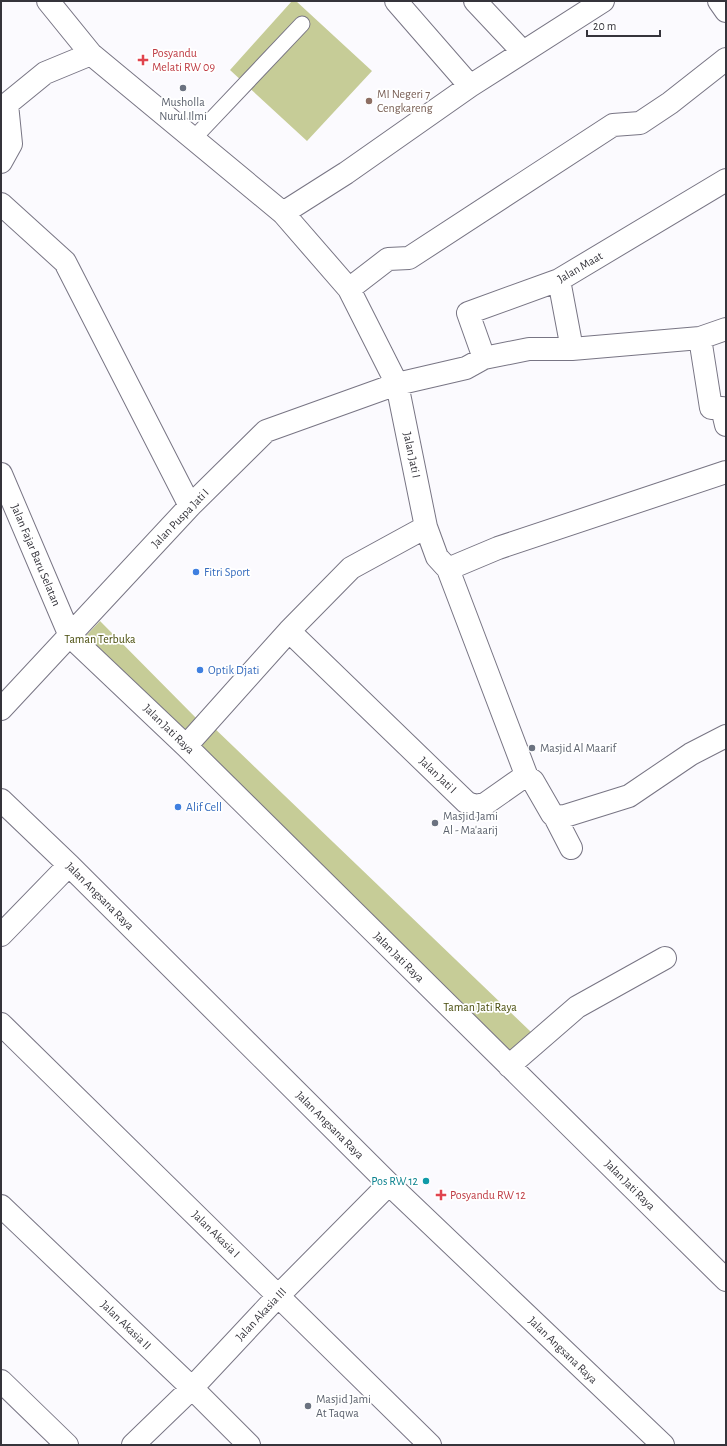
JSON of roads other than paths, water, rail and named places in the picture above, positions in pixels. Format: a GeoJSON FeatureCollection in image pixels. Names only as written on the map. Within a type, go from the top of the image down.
{"type":"FeatureCollection","features":[{"type":"Feature","properties":{"kind":"street","name":"Jalan Jati I"},"geometry":{"type":"LineString","coordinates":[[48,1],[91,54],[283,213],[349,289],[397,384],[426,526],[437,557],[448,569],[527,777],[522,778],[485,804],[474,806],[470,805],[289,631]]}},
{"type":"Feature","properties":{"kind":"street"},"geometry":{"type":"LineString","coordinates":[[475,1],[523,52]]}},
{"type":"Feature","properties":{"kind":"street"},"geometry":{"type":"LineString","coordinates":[[283,213],[346,173],[470,86],[603,1]]}},
{"type":"Feature","properties":{"kind":"street"},"geometry":{"type":"LineString","coordinates":[[719,1],[726,11]]}},
{"type":"Feature","properties":{"kind":"street"},"geometry":{"type":"LineString","coordinates":[[400,2],[470,86]]}},
{"type":"Feature","properties":{"kind":"street"},"geometry":{"type":"LineString","coordinates":[[1,162],[11,144],[7,104],[45,73],[91,54]]}},
{"type":"Feature","properties":{"kind":"street"},"geometry":{"type":"LineString","coordinates":[[349,289],[388,259],[409,258],[613,125],[640,123],[670,103],[726,59]]}},
{"type":"Feature","properties":{"kind":"street","name":"Jalan Maat"},"geometry":{"type":"LineString","coordinates":[[484,358],[468,313],[559,280],[726,180]]}},
{"type":"Feature","properties":{"kind":"street"},"geometry":{"type":"LineString","coordinates":[[1,204],[65,262],[190,506]]}},
{"type":"Feature","properties":{"kind":"street"},"geometry":{"type":"LineString","coordinates":[[559,280],[572,349]]}},
{"type":"Feature","properties":{"kind":"street"},"geometry":{"type":"LineString","coordinates":[[397,384],[466,368],[484,358],[529,349],[572,349],[700,338],[726,329]]}},
{"type":"Feature","properties":{"kind":"street"},"geometry":{"type":"LineString","coordinates":[[700,338],[711,408],[722,408],[726,425]]}},
{"type":"Feature","properties":{"kind":"street","name":"Jalan Puspa Jati I"},"geometry":{"type":"LineString","coordinates":[[1,709],[190,506],[266,431],[397,384]]}},
{"type":"Feature","properties":{"kind":"street"},"geometry":{"type":"LineString","coordinates":[[448,569],[498,548],[725,470]]}},
{"type":"Feature","properties":{"kind":"street","name":"Jalan Fajar Baru Selatan"},"geometry":{"type":"LineString","coordinates":[[1,474],[70,636]]}},
{"type":"Feature","properties":{"kind":"street"},"geometry":{"type":"LineString","coordinates":[[186,746],[289,631],[351,568],[426,526]]}},
{"type":"Feature","properties":{"kind":"street","name":"Jalan Jati Raya"},"geometry":{"type":"LineString","coordinates":[[70,636],[186,746],[726,1280]]}},
{"type":"Feature","properties":{"kind":"street"},"geometry":{"type":"LineString","coordinates":[[555,817],[565,816],[629,796],[692,754],[726,736]]}},
{"type":"Feature","properties":{"kind":"street"},"geometry":{"type":"LineString","coordinates":[[527,777],[533,781],[548,810],[555,817],[570,848]]}},
{"type":"Feature","properties":{"kind":"street","name":"Jalan Angsana Raya"},"geometry":{"type":"LineString","coordinates":[[1,800],[69,865],[389,1184],[663,1445]]}},
{"type":"Feature","properties":{"kind":"street"},"geometry":{"type":"LineString","coordinates":[[1,935],[69,865]]}},
{"type":"Feature","properties":{"kind":"street"},"geometry":{"type":"LineString","coordinates":[[509,1066],[576,1007],[665,958]]}},
{"type":"Feature","properties":{"kind":"street","name":"Jalan Akasia I"},"geometry":{"type":"LineString","coordinates":[[1,1024],[430,1445]]}},
{"type":"Feature","properties":{"kind":"street","name":"Jalan Akasia III"},"geometry":{"type":"LineString","coordinates":[[133,1445],[192,1388],[278,1295],[389,1184]]}},
{"type":"Feature","properties":{"kind":"street","name":"Jalan Akasia II"},"geometry":{"type":"LineString","coordinates":[[1,1206],[192,1388],[249,1445]]}},
{"type":"Feature","properties":{"kind":"street"},"geometry":{"type":"LineString","coordinates":[[1,1381],[67,1445]]}},
{"type":"Feature","properties":{"kind":"lane"},"geometry":{"type":"LineString","coordinates":[[194,138],[302,24]]}},
{"type":"Feature","properties":{"kind":"place","name":"Posyandu Melati RW 09"},"geometry":{"type":"Point","coordinates":[143,60]}},
{"type":"Feature","properties":{"kind":"place","name":"Musholla Nurul Ilmi"},"geometry":{"type":"Point","coordinates":[183,88]}},
{"type":"Feature","properties":{"kind":"place","name":"MI Negeri 7 Cengkareng"},"geometry":{"type":"Point","coordinates":[369,101]}},
{"type":"Feature","properties":{"kind":"place","name":"Fitri Sport"},"geometry":{"type":"Point","coordinates":[196,572]}},
{"type":"Feature","properties":{"kind":"place","name":"Optik Djati"},"geometry":{"type":"Point","coordinates":[200,670]}},
{"type":"Feature","properties":{"kind":"place","name":"Masjid Al Maarif"},"geometry":{"type":"Point","coordinates":[532,748]}},
{"type":"Feature","properties":{"kind":"place","name":"Alif Cell"},"geometry":{"type":"Point","coordinates":[178,807]}},
{"type":"Feature","properties":{"kind":"place","name":"Masjid Jami Al - Ma'aarij"},"geometry":{"type":"Point","coordinates":[435,823]}},
{"type":"Feature","properties":{"kind":"place","name":"Pos RW 12"},"geometry":{"type":"Point","coordinates":[426,1181]}},
{"type":"Feature","properties":{"kind":"place","name":"Posyandu RW 12"},"geometry":{"type":"Point","coordinates":[441,1195]}},
{"type":"Feature","properties":{"kind":"place","name":"Masjid Jami At Taqwa"},"geometry":{"type":"Point","coordinates":[308,1406]}},
{"type":"Feature","properties":{"kind":"park label","name":"Taman Terbuka"},"geometry":{"type":"Point","coordinates":[100,639]}},
{"type":"Feature","properties":{"kind":"park label","name":"Taman Jati Raya"},"geometry":{"type":"Point","coordinates":[480,1007]}}]}
